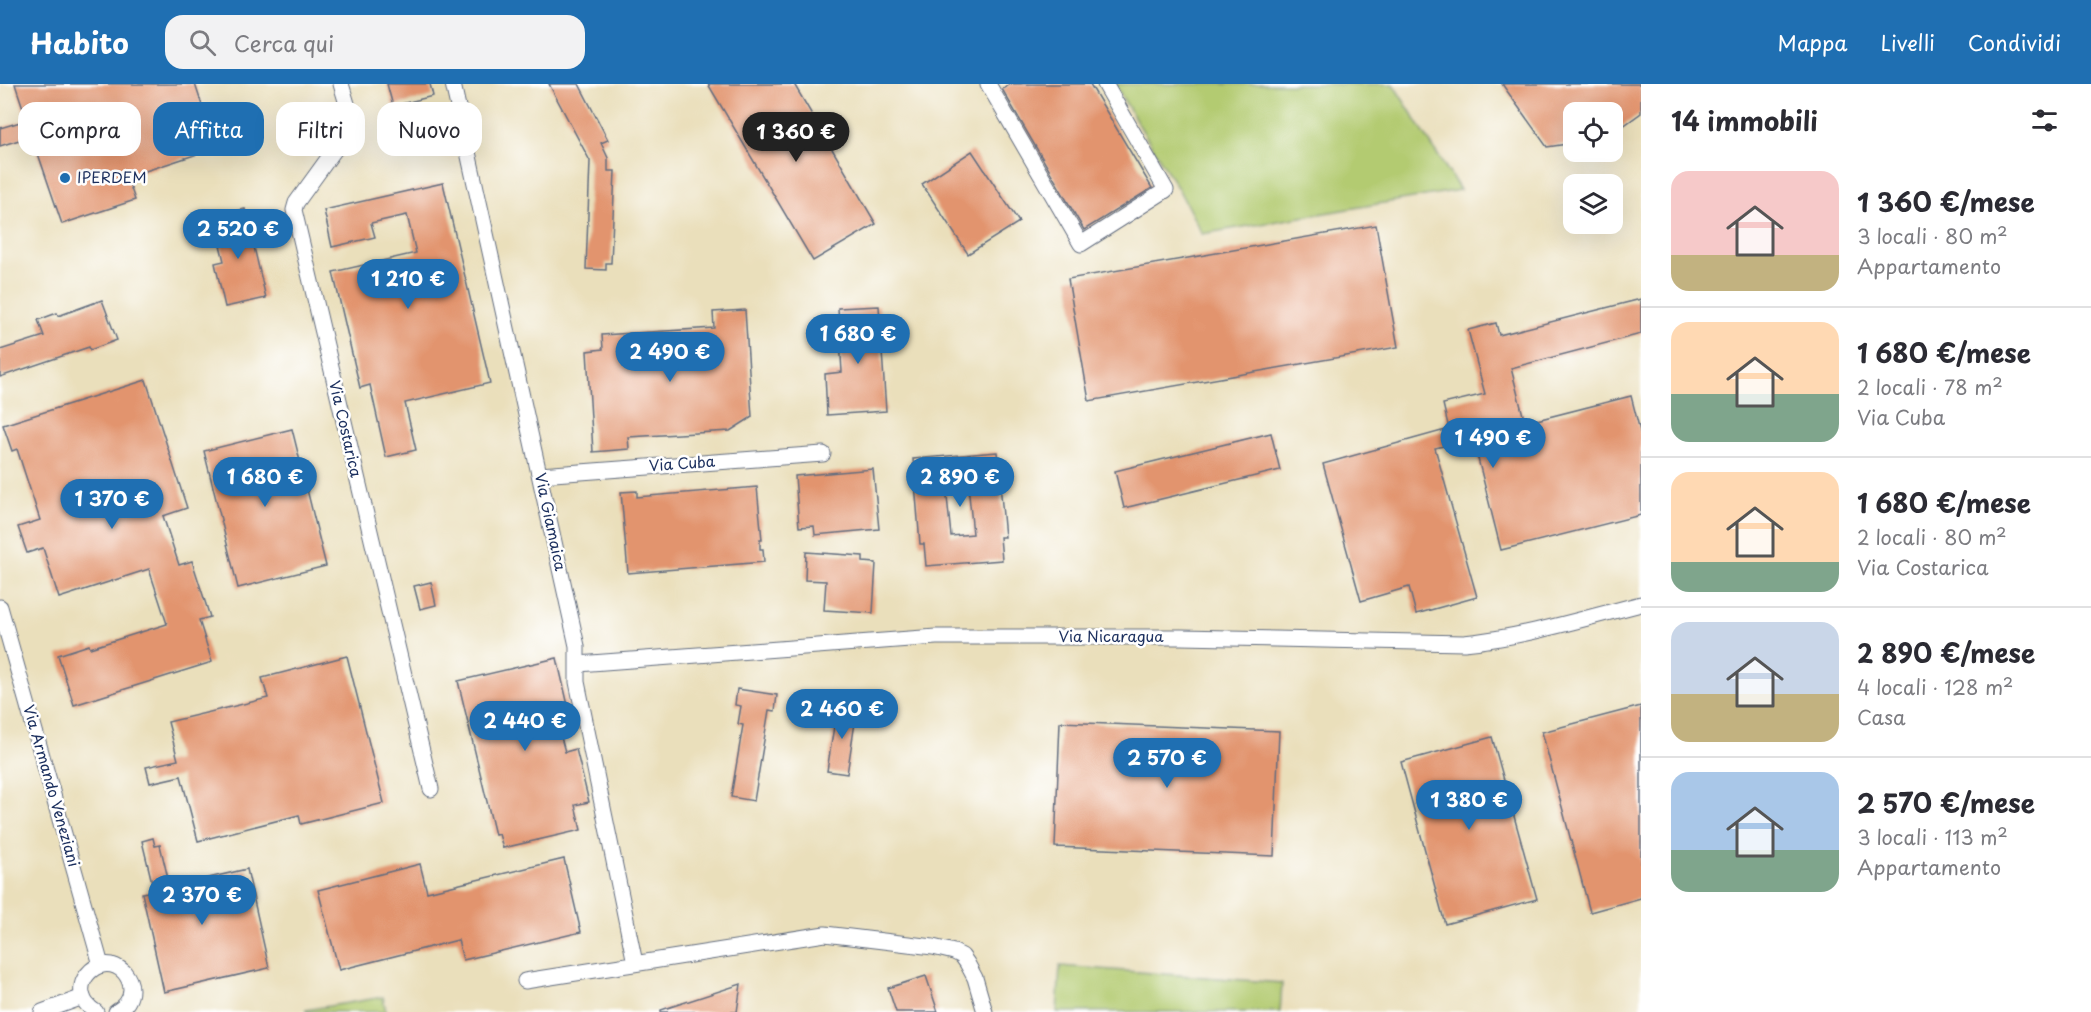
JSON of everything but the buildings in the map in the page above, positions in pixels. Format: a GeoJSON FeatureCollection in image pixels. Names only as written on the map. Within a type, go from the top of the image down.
{"type":"FeatureCollection","features":[{"type":"Feature","properties":{"kind":"street","name":"Via Costarica"},"geometry":{"type":"LineString","coordinates":[[341,84],[350,114],[351,127],[296,203],[294,210],[431,789]]}},
{"type":"Feature","properties":{"kind":"street","name":"Via Giamaica"},"geometry":{"type":"LineString","coordinates":[[453,84],[577,646],[577,682],[634,963]]}},
{"type":"Feature","properties":{"kind":"street"},"geometry":{"type":"LineString","coordinates":[[988,84],[1081,244],[1166,190],[1105,84]]}},
{"type":"Feature","properties":{"kind":"street","name":"Via Cuba"},"geometry":{"type":"LineString","coordinates":[[540,475],[824,454]]}},
{"type":"Feature","properties":{"kind":"street","name":"Via Nicaragua"},"geometry":{"type":"LineString","coordinates":[[578,664],[936,637],[1181,637],[1464,643],[1499,639],[1641,604]]}},
{"type":"Feature","properties":{"kind":"street","name":"Via Armando Veneziani"},"geometry":{"type":"LineString","coordinates":[[0,607],[101,965]]}},
{"type":"Feature","properties":{"kind":"street"},"geometry":{"type":"LineString","coordinates":[[525,981],[825,934],[933,947],[954,952],[968,963],[985,1012]]}},
{"type":"Feature","properties":{"kind":"street"},"geometry":{"type":"LineString","coordinates":[[96,1012],[86,1004],[83,997],[85,977],[101,965],[110,965],[118,968],[130,982],[130,996],[117,1012]]}},
{"type":"Feature","properties":{"kind":"street"},"geometry":{"type":"LineString","coordinates":[[42,1012],[83,997]]}},
{"type":"Feature","properties":{"kind":"green space"},"geometry":{"type":"Polygon","coordinates":[[[1114,84],[1393,84],[1460,190],[1202,234],[1180,192],[1114,84]]]}},
{"type":"Feature","properties":{"kind":"green space"},"geometry":{"type":"Polygon","coordinates":[[[1060,966],[1282,983],[1280,1012],[1057,1012],[1060,966]]]}},
{"type":"Feature","properties":{"kind":"green space"},"geometry":{"type":"Polygon","coordinates":[[[383,997],[386,1012],[306,1012],[306,1010],[383,997]]]}},
{"type":"Feature","properties":{"kind":"place","name":"IPERDEM"},"geometry":{"type":"Point","coordinates":[65,178]}}]}
